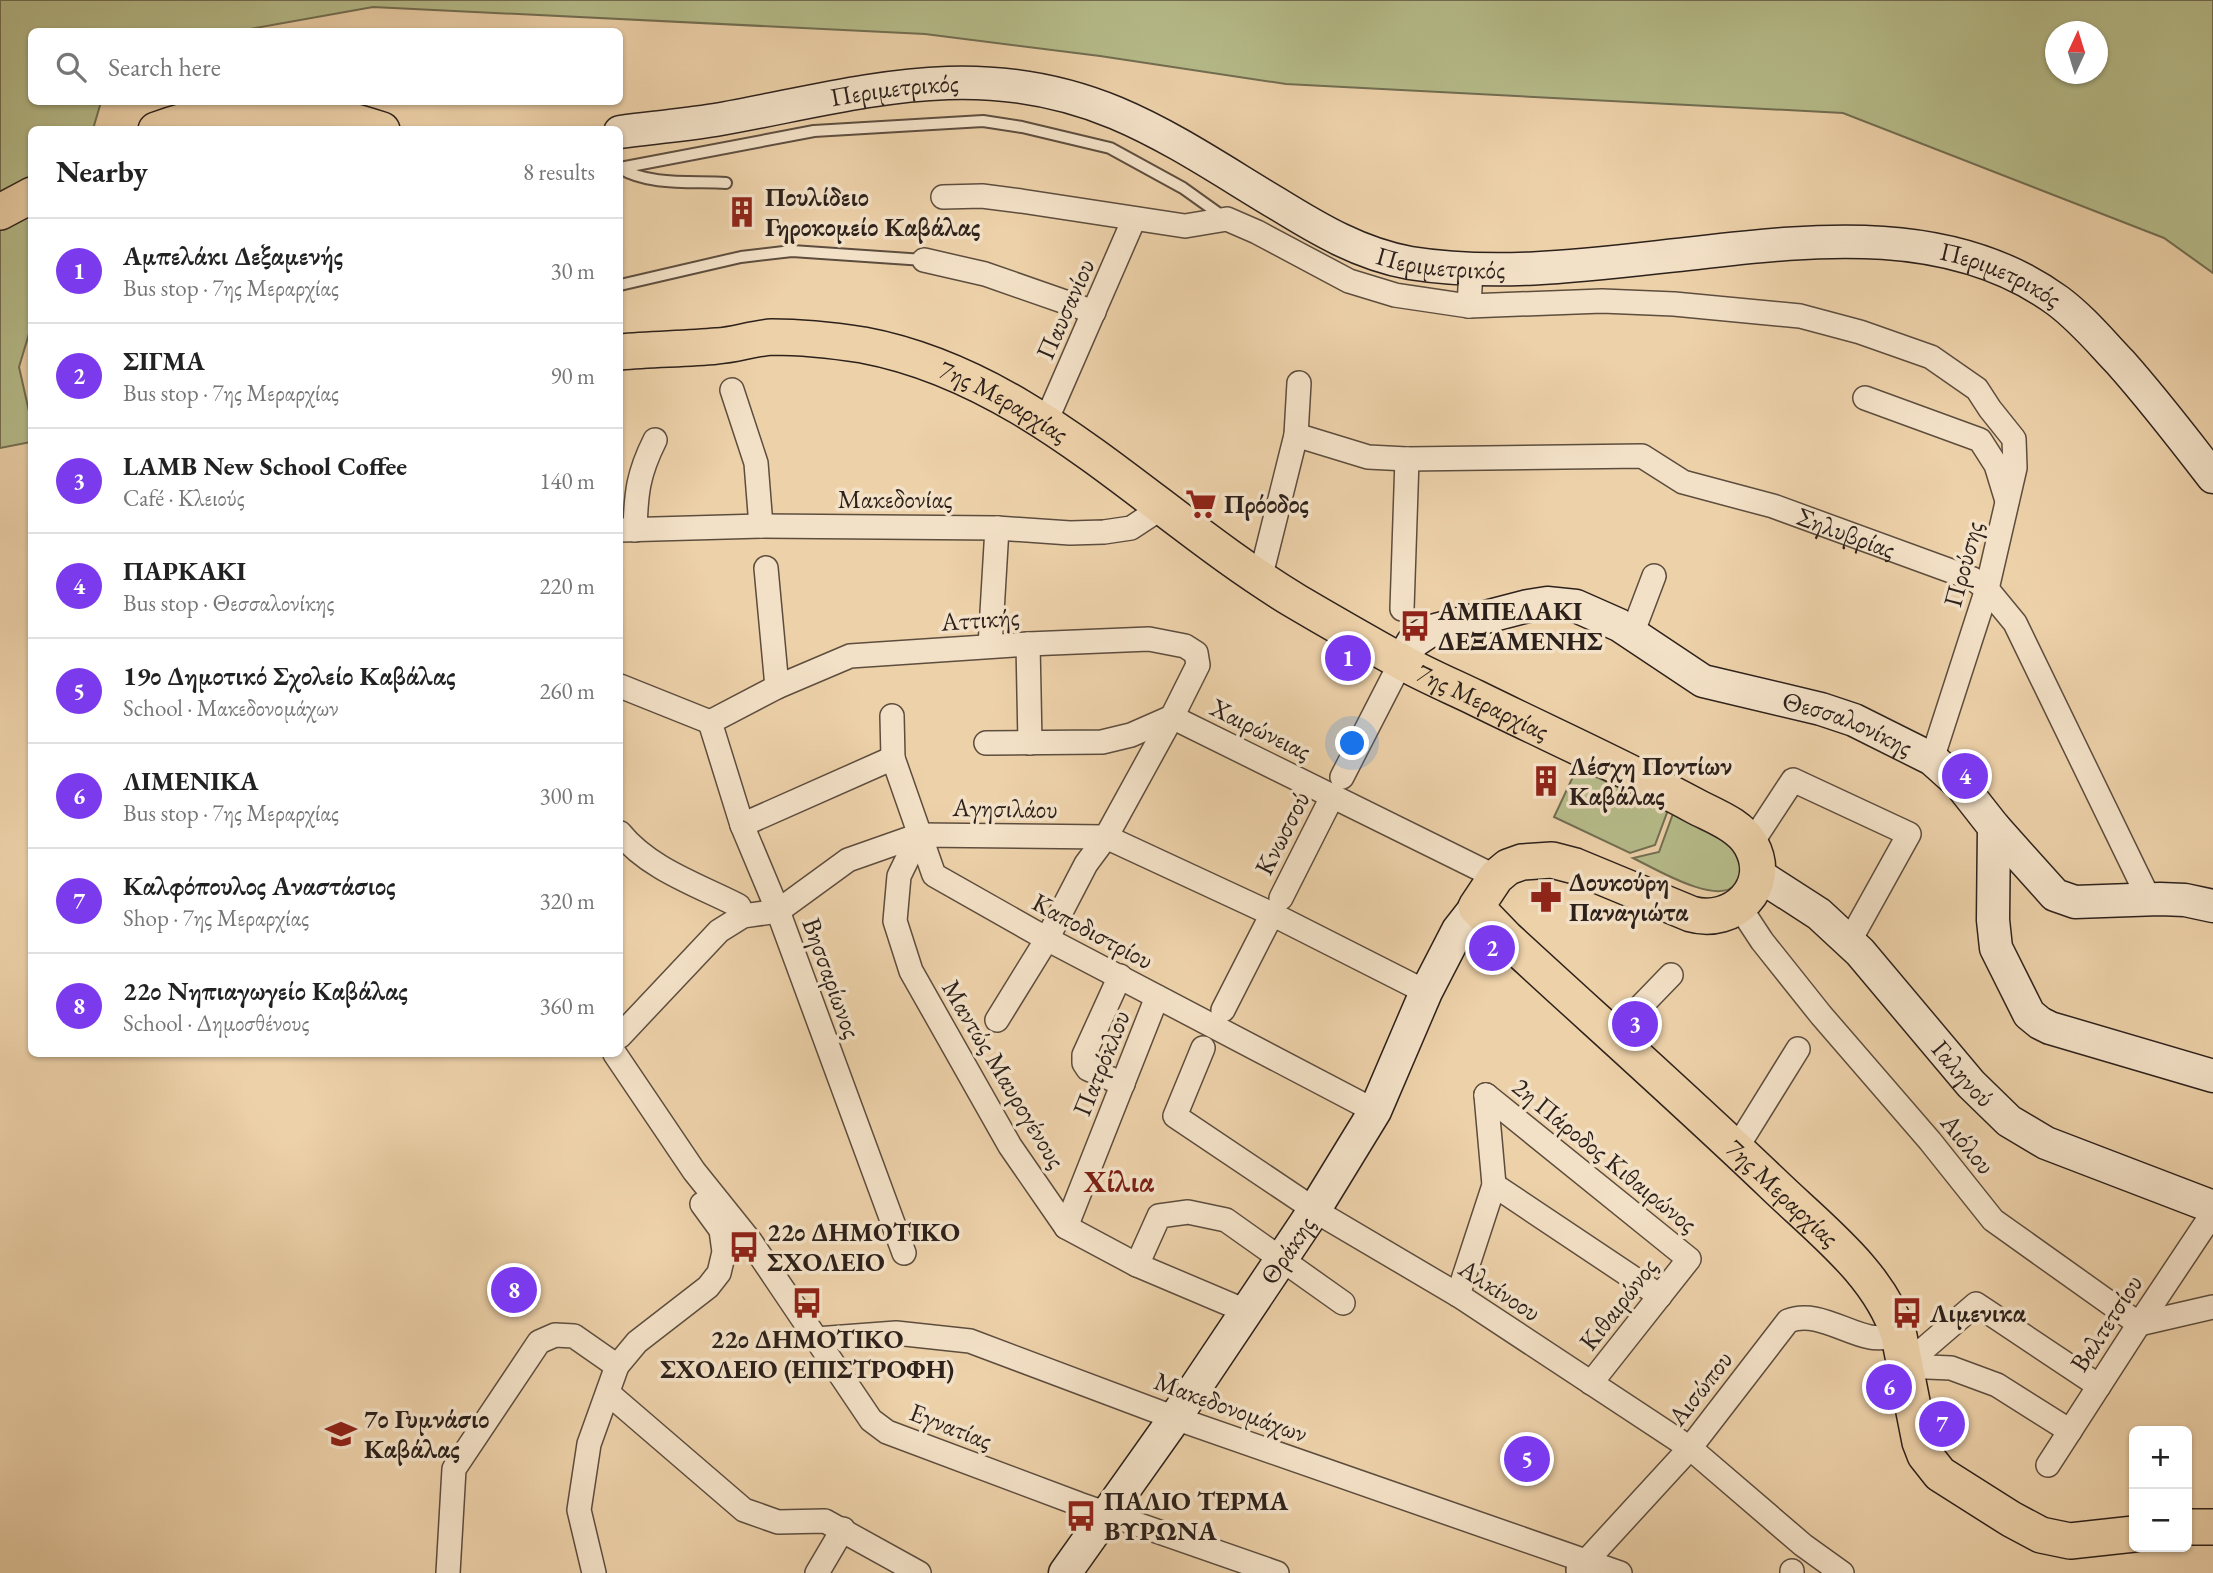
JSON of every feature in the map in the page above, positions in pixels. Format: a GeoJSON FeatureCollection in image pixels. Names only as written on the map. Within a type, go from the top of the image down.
{"type":"FeatureCollection","features":[{"type":"Feature","properties":{"kind":"main road"},"geometry":{"type":"LineString","coordinates":[[167,126],[185,119],[233,117],[287,109],[334,114],[370,126]]}},
{"type":"Feature","properties":{"kind":"main road"},"geometry":{"type":"LineString","coordinates":[[233,117],[257,126]]}},
{"type":"Feature","properties":{"kind":"main road"},"geometry":{"type":"LineString","coordinates":[[0,212],[28,197]]}},
{"type":"Feature","properties":{"kind":"main road","name":"7ης Μεραρχίας"},"geometry":{"type":"LineString","coordinates":[[623,352],[720,346],[771,337],[860,345],[906,355],[946,369],[1046,421],[1260,579],[1401,662],[1677,796],[1732,826],[1754,859]]}},
{"type":"Feature","properties":{"kind":"main road"},"geometry":{"type":"LineString","coordinates":[[1476,907],[1496,877],[1508,867],[1521,862],[1552,860],[1575,866],[1702,917],[1718,917],[1740,906],[1753,889],[1754,859]]}},
{"type":"Feature","properties":{"kind":"main road","name":"7ης Μεραρχίας"},"geometry":{"type":"LineString","coordinates":[[1476,907],[1847,1256],[1885,1303],[1894,1320],[1920,1442],[1925,1455],[1940,1474],[2041,1535],[2070,1541],[2129,1535]]}},
{"type":"Feature","properties":{"kind":"main road"},"geometry":{"type":"LineString","coordinates":[[2192,1527],[2213,1527]]}},
{"type":"Feature","properties":{"kind":"street","name":"Περιμετρικός"},"geometry":{"type":"LineString","coordinates":[[623,132],[713,120],[844,94],[941,82],[982,82],[1025,87],[1070,98],[1127,118],[1173,141],[1329,235],[1366,252],[1407,262],[1471,270],[1585,265],[1783,243],[1868,241],[1939,250],[1993,266],[2034,285],[2061,304],[2085,324],[2166,416],[2213,477]]}},
{"type":"Feature","properties":{"kind":"street"},"geometry":{"type":"LineString","coordinates":[[943,197],[982,196],[1185,226],[1227,219]]}},
{"type":"Feature","properties":{"kind":"street","name":"Παυσανίου"},"geometry":{"type":"LineString","coordinates":[[1046,421],[1134,219]]}},
{"type":"Feature","properties":{"kind":"street","name":"Προύσης"},"geometry":{"type":"LineString","coordinates":[[1227,219],[1349,281],[1395,295],[1469,306],[1602,301],[1674,304],[1800,316],[1860,332],[1931,356],[1977,389],[2014,439],[2015,468],[1987,589],[1932,760]]}},
{"type":"Feature","properties":{"kind":"street"},"geometry":{"type":"LineString","coordinates":[[924,260],[985,274],[1094,312]]}},
{"type":"Feature","properties":{"kind":"street"},"geometry":{"type":"LineString","coordinates":[[1469,306],[1471,270]]}},
{"type":"Feature","properties":{"kind":"street"},"geometry":{"type":"LineString","coordinates":[[1260,579],[1296,435],[1299,383]]}},
{"type":"Feature","properties":{"kind":"street"},"geometry":{"type":"LineString","coordinates":[[732,390],[756,463],[761,526]]}},
{"type":"Feature","properties":{"kind":"street"},"geometry":{"type":"LineString","coordinates":[[1865,398],[1980,440],[1996,465],[2008,502]]}},
{"type":"Feature","properties":{"kind":"street","name":"Σηλυβρίας"},"geometry":{"type":"LineString","coordinates":[[1296,435],[1368,457],[1407,459],[1642,456],[1683,482],[1773,506],[1973,579],[1987,589],[2015,624],[2149,899]]}},
{"type":"Feature","properties":{"kind":"street"},"geometry":{"type":"LineString","coordinates":[[627,530],[644,462],[655,440]]}},
{"type":"Feature","properties":{"kind":"street"},"geometry":{"type":"LineString","coordinates":[[1402,609],[1407,459]]}},
{"type":"Feature","properties":{"kind":"street","name":"Μακεδονίας"},"geometry":{"type":"LineString","coordinates":[[627,530],[761,526],[997,528],[1070,533],[1104,532],[1131,528],[1163,507]]}},
{"type":"Feature","properties":{"kind":"street"},"geometry":{"type":"LineString","coordinates":[[990,646],[997,528]]}},
{"type":"Feature","properties":{"kind":"street"},"geometry":{"type":"LineString","coordinates":[[766,568],[777,687]]}},
{"type":"Feature","properties":{"kind":"street"},"geometry":{"type":"LineString","coordinates":[[1632,634],[1654,576]]}},
{"type":"Feature","properties":{"kind":"street","name":"Θεσσαλονίκης"},"geometry":{"type":"LineString","coordinates":[[1401,662],[1413,642],[1428,632],[1538,604],[1561,604],[1588,610],[1632,634],[1703,681],[1854,720],[1932,760],[1961,785],[1994,827],[2055,895],[2075,902],[2149,899]]}},
{"type":"Feature","properties":{"kind":"street","name":"Αττικής"},"geometry":{"type":"LineString","coordinates":[[710,722],[777,687],[850,656],[1028,643],[1149,639],[1191,648],[1196,653],[1198,665],[1172,717]]}},
{"type":"Feature","properties":{"kind":"street"},"geometry":{"type":"LineString","coordinates":[[1028,643],[1030,743]]}},
{"type":"Feature","properties":{"kind":"street","name":"Κνωσσού"},"geometry":{"type":"LineString","coordinates":[[1223,1010],[1401,662]]}},
{"type":"Feature","properties":{"kind":"street"},"geometry":{"type":"LineString","coordinates":[[623,686],[710,722]]}},
{"type":"Feature","properties":{"kind":"street","name":"Καποδιστρίου"},"geometry":{"type":"LineString","coordinates":[[892,716],[893,758],[934,875],[1047,939],[1375,1111]]}},
{"type":"Feature","properties":{"kind":"street"},"geometry":{"type":"LineString","coordinates":[[997,1020],[1047,939],[1086,864],[1105,837],[1172,717]]}},
{"type":"Feature","properties":{"kind":"street","name":"Χαιρώνειας"},"geometry":{"type":"LineString","coordinates":[[986,743],[1101,742],[1131,735],[1172,717],[1338,786],[1496,877]]}},
{"type":"Feature","properties":{"kind":"street","name":"Βησσαρίωνος"},"geometry":{"type":"LineString","coordinates":[[710,722],[742,825],[778,911],[904,1253]]}},
{"type":"Feature","properties":{"kind":"street"},"geometry":{"type":"LineString","coordinates":[[742,825],[893,758]]}},
{"type":"Feature","properties":{"kind":"street"},"geometry":{"type":"LineString","coordinates":[[1754,859],[1793,780],[1909,834],[1849,942]]}},
{"type":"Feature","properties":{"kind":"street"},"geometry":{"type":"LineString","coordinates":[[1994,827],[1993,920],[1996,948],[2029,1014],[2050,1028],[2213,1076]]}},
{"type":"Feature","properties":{"kind":"street","name":"Αγησιλάου"},"geometry":{"type":"LineString","coordinates":[[623,1033],[719,931],[743,916],[778,911],[848,860],[919,835],[1105,837],[1276,906],[1426,992]]}},
{"type":"Feature","properties":{"kind":"street","name":"Μαντώς Μαυρογένους"},"geometry":{"type":"LineString","coordinates":[[919,835],[899,876],[895,921],[911,971],[1010,1146],[1066,1227],[1138,1265],[1248,1312]]}},
{"type":"Feature","properties":{"kind":"street"},"geometry":{"type":"LineString","coordinates":[[623,837],[648,860],[739,906],[743,916]]}},
{"type":"Feature","properties":{"kind":"street","name":"Γαληνού"},"geometry":{"type":"LineString","coordinates":[[1754,859],[1849,942],[1971,1084],[2009,1121],[2046,1143],[2213,1207]]}},
{"type":"Feature","properties":{"kind":"street"},"geometry":{"type":"LineString","coordinates":[[2149,899],[2185,900],[2213,906]]}},
{"type":"Feature","properties":{"kind":"street","name":"Αιόλου"},"geometry":{"type":"LineString","coordinates":[[1740,906],[1762,941],[1821,1015],[1930,1141],[1993,1220],[2138,1324]]}},
{"type":"Feature","properties":{"kind":"street","name":"Θράκης"},"geometry":{"type":"LineString","coordinates":[[1065,1573],[1248,1312],[1315,1209],[1375,1111],[1426,992],[1458,930],[1476,907]]}},
{"type":"Feature","properties":{"kind":"street"},"geometry":{"type":"LineString","coordinates":[[1612,1036],[1671,975]]}},
{"type":"Feature","properties":{"kind":"street"},"geometry":{"type":"LineString","coordinates":[[1120,976],[1084,1055],[1084,1063],[1088,1069],[1123,1084]]}},
{"type":"Feature","properties":{"kind":"street","name":"Πατρόκλου"},"geometry":{"type":"LineString","coordinates":[[1066,1227],[1157,997]]}},
{"type":"Feature","properties":{"kind":"street","name":"Αλκίνοου"},"geometry":{"type":"LineString","coordinates":[[1203,1048],[1175,1116],[1315,1209],[1458,1295],[1690,1448],[1803,1545],[1842,1573]]}},
{"type":"Feature","properties":{"kind":"street"},"geometry":{"type":"LineString","coordinates":[[1736,1149],[1798,1049]]}},
{"type":"Feature","properties":{"kind":"street","name":"Εγνατίας"},"geometry":{"type":"LineString","coordinates":[[617,1057],[694,1171],[751,1242],[871,1420],[887,1432],[1277,1573]]}},
{"type":"Feature","properties":{"kind":"street","name":"2η Πάροδος Κιθαιρώνος"},"geometry":{"type":"LineString","coordinates":[[1494,1185],[1486,1096],[1689,1259]]}},
{"type":"Feature","properties":{"kind":"street"},"geometry":{"type":"LineString","coordinates":[[594,1573],[579,1510],[589,1444],[617,1366],[637,1342],[708,1287],[719,1273],[724,1252],[721,1230],[699,1200],[694,1171]]}},
{"type":"Feature","properties":{"kind":"street"},"geometry":{"type":"LineString","coordinates":[[1458,1295],[1494,1185],[1660,1296]]}},
{"type":"Feature","properties":{"kind":"street"},"geometry":{"type":"LineString","coordinates":[[1138,1265],[1159,1216],[1188,1212],[1226,1220],[1343,1303]]}},
{"type":"Feature","properties":{"kind":"street","name":"Βαλτετσίου"},"geometry":{"type":"LineString","coordinates":[[2048,1465],[2213,1213]]}},
{"type":"Feature","properties":{"kind":"street","name":"Κιθαιρώνος"},"geometry":{"type":"LineString","coordinates":[[1591,1383],[1689,1259]]}},
{"type":"Feature","properties":{"kind":"street"},"geometry":{"type":"LineString","coordinates":[[1901,1351],[1976,1304],[2099,1386]]}},
{"type":"Feature","properties":{"kind":"street"},"geometry":{"type":"LineString","coordinates":[[2138,1324],[2213,1307]]}},
{"type":"Feature","properties":{"kind":"street","name":"Αισώπου"},"geometry":{"type":"LineString","coordinates":[[1581,1567],[1690,1448],[1788,1321],[1798,1317],[1810,1317],[1873,1338],[1901,1351],[1997,1385],[2070,1431]]}},
{"type":"Feature","properties":{"kind":"street","name":"Μακεδονομάχων"},"geometry":{"type":"LineString","coordinates":[[816,1339],[896,1333],[970,1341],[1581,1567],[1620,1573]]}},
{"type":"Feature","properties":{"kind":"street"},"geometry":{"type":"LineString","coordinates":[[448,1573],[454,1469],[539,1342],[555,1335],[574,1336],[617,1366]]}},
{"type":"Feature","properties":{"kind":"street"},"geometry":{"type":"LineString","coordinates":[[608,1393],[744,1510],[778,1522],[825,1521],[919,1573]]}},
{"type":"Feature","properties":{"kind":"street"},"geometry":{"type":"LineString","coordinates":[[817,1573],[843,1529]]}},
{"type":"Feature","properties":{"kind":"lane"},"geometry":{"type":"LineString","coordinates":[[623,167],[814,131],[983,121],[1022,127],[1110,148],[1183,188],[1227,219]]}},
{"type":"Feature","properties":{"kind":"lane"},"geometry":{"type":"LineString","coordinates":[[623,170],[632,176],[648,179],[726,183]]}},
{"type":"Feature","properties":{"kind":"lane"},"geometry":{"type":"LineString","coordinates":[[623,284],[741,257],[792,251],[924,260]]}},
{"type":"Feature","properties":{"kind":"green space"},"geometry":{"type":"Polygon","coordinates":[[[0,0],[2213,0],[2213,273],[2164,238],[1843,113],[1286,84],[1100,56],[925,34],[373,7],[256,28],[28,28],[28,105],[100,105],[94,126],[28,126],[28,337],[19,367],[28,407],[28,443],[0,448],[0,0]]]}},
{"type":"Feature","properties":{"kind":"green space"},"geometry":{"type":"Polygon","coordinates":[[[1577,768],[1668,810],[1655,845],[1630,853],[1554,817],[1577,768]]]}},
{"type":"Feature","properties":{"kind":"green space"},"geometry":{"type":"Polygon","coordinates":[[[1674,811],[1734,842],[1744,857],[1736,884],[1727,890],[1701,889],[1633,858],[1659,852],[1674,811]]]}},
{"type":"Feature","properties":{"kind":"place","name":"Πουλίδειο Γηροκομείο Καβάλας"},"geometry":{"type":"Point","coordinates":[742,212]}},
{"type":"Feature","properties":{"kind":"place","name":"Πρόοδος"},"geometry":{"type":"Point","coordinates":[1201,504]}},
{"type":"Feature","properties":{"kind":"place","name":"ΑΜΠΕΛΑΚΙ ΔΕΞΑΜΕΝΗΣ"},"geometry":{"type":"Point","coordinates":[1415,626]}},
{"type":"Feature","properties":{"kind":"place","name":"Αμπελάκι Δεξαμενής"},"geometry":{"type":"Point","coordinates":[1348,658]}},
{"type":"Feature","properties":{"kind":"place","name":"ΠΑΡΚΑΚΙ"},"geometry":{"type":"Point","coordinates":[1965,776]}},
{"type":"Feature","properties":{"kind":"place","name":"Λέσχη Ποντίων Καβάλας"},"geometry":{"type":"Point","coordinates":[1546,781]}},
{"type":"Feature","properties":{"kind":"place","name":"Δουκούρη Παναγιώτα"},"geometry":{"type":"Point","coordinates":[1546,897]}},
{"type":"Feature","properties":{"kind":"place","name":"ΣΙΓΜΑ"},"geometry":{"type":"Point","coordinates":[1492,948]}},
{"type":"Feature","properties":{"kind":"place","name":"LAMB New School Coffee"},"geometry":{"type":"Point","coordinates":[1635,1024]}},
{"type":"Feature","properties":{"kind":"place","name":"22ο ΔΗΜΟΤΙΚΟ ΣΧΟΛΕΙΟ"},"geometry":{"type":"Point","coordinates":[744,1247]}},
{"type":"Feature","properties":{"kind":"place","name":"22ο Νηπιαγωγείο Καβάλας"},"geometry":{"type":"Point","coordinates":[514,1290]}},
{"type":"Feature","properties":{"kind":"place","name":"22ο ΔΗΜΟΤΙΚΟ ΣΧΟΛΕΙΟ (ΕΠΙΣΤΡΟΦΗ)"},"geometry":{"type":"Point","coordinates":[807,1303]}},
{"type":"Feature","properties":{"kind":"place","name":"Λιμενικα"},"geometry":{"type":"Point","coordinates":[1907,1313]}},
{"type":"Feature","properties":{"kind":"place","name":"ΛΙΜΕΝΙΚΑ"},"geometry":{"type":"Point","coordinates":[1889,1387]}},
{"type":"Feature","properties":{"kind":"place","name":"Καλφόπουλος Αναστάσιος"},"geometry":{"type":"Point","coordinates":[1942,1424]}},
{"type":"Feature","properties":{"kind":"place","name":"7ο Γυμνάσιο Καβάλας"},"geometry":{"type":"Point","coordinates":[341,1434]}},
{"type":"Feature","properties":{"kind":"place","name":"19ο Δημοτικό Σχολείο Καβάλας"},"geometry":{"type":"Point","coordinates":[1527,1459]}},
{"type":"Feature","properties":{"kind":"place","name":"ΠΑΛΙΟ ΤΕΡΜΑ ΒΥΡΩΝΑ"},"geometry":{"type":"Point","coordinates":[1081,1516]}},
{"type":"Feature","properties":{"kind":"district","name":"Χίλια"},"geometry":{"type":"Point","coordinates":[1119,1181]}}]}
